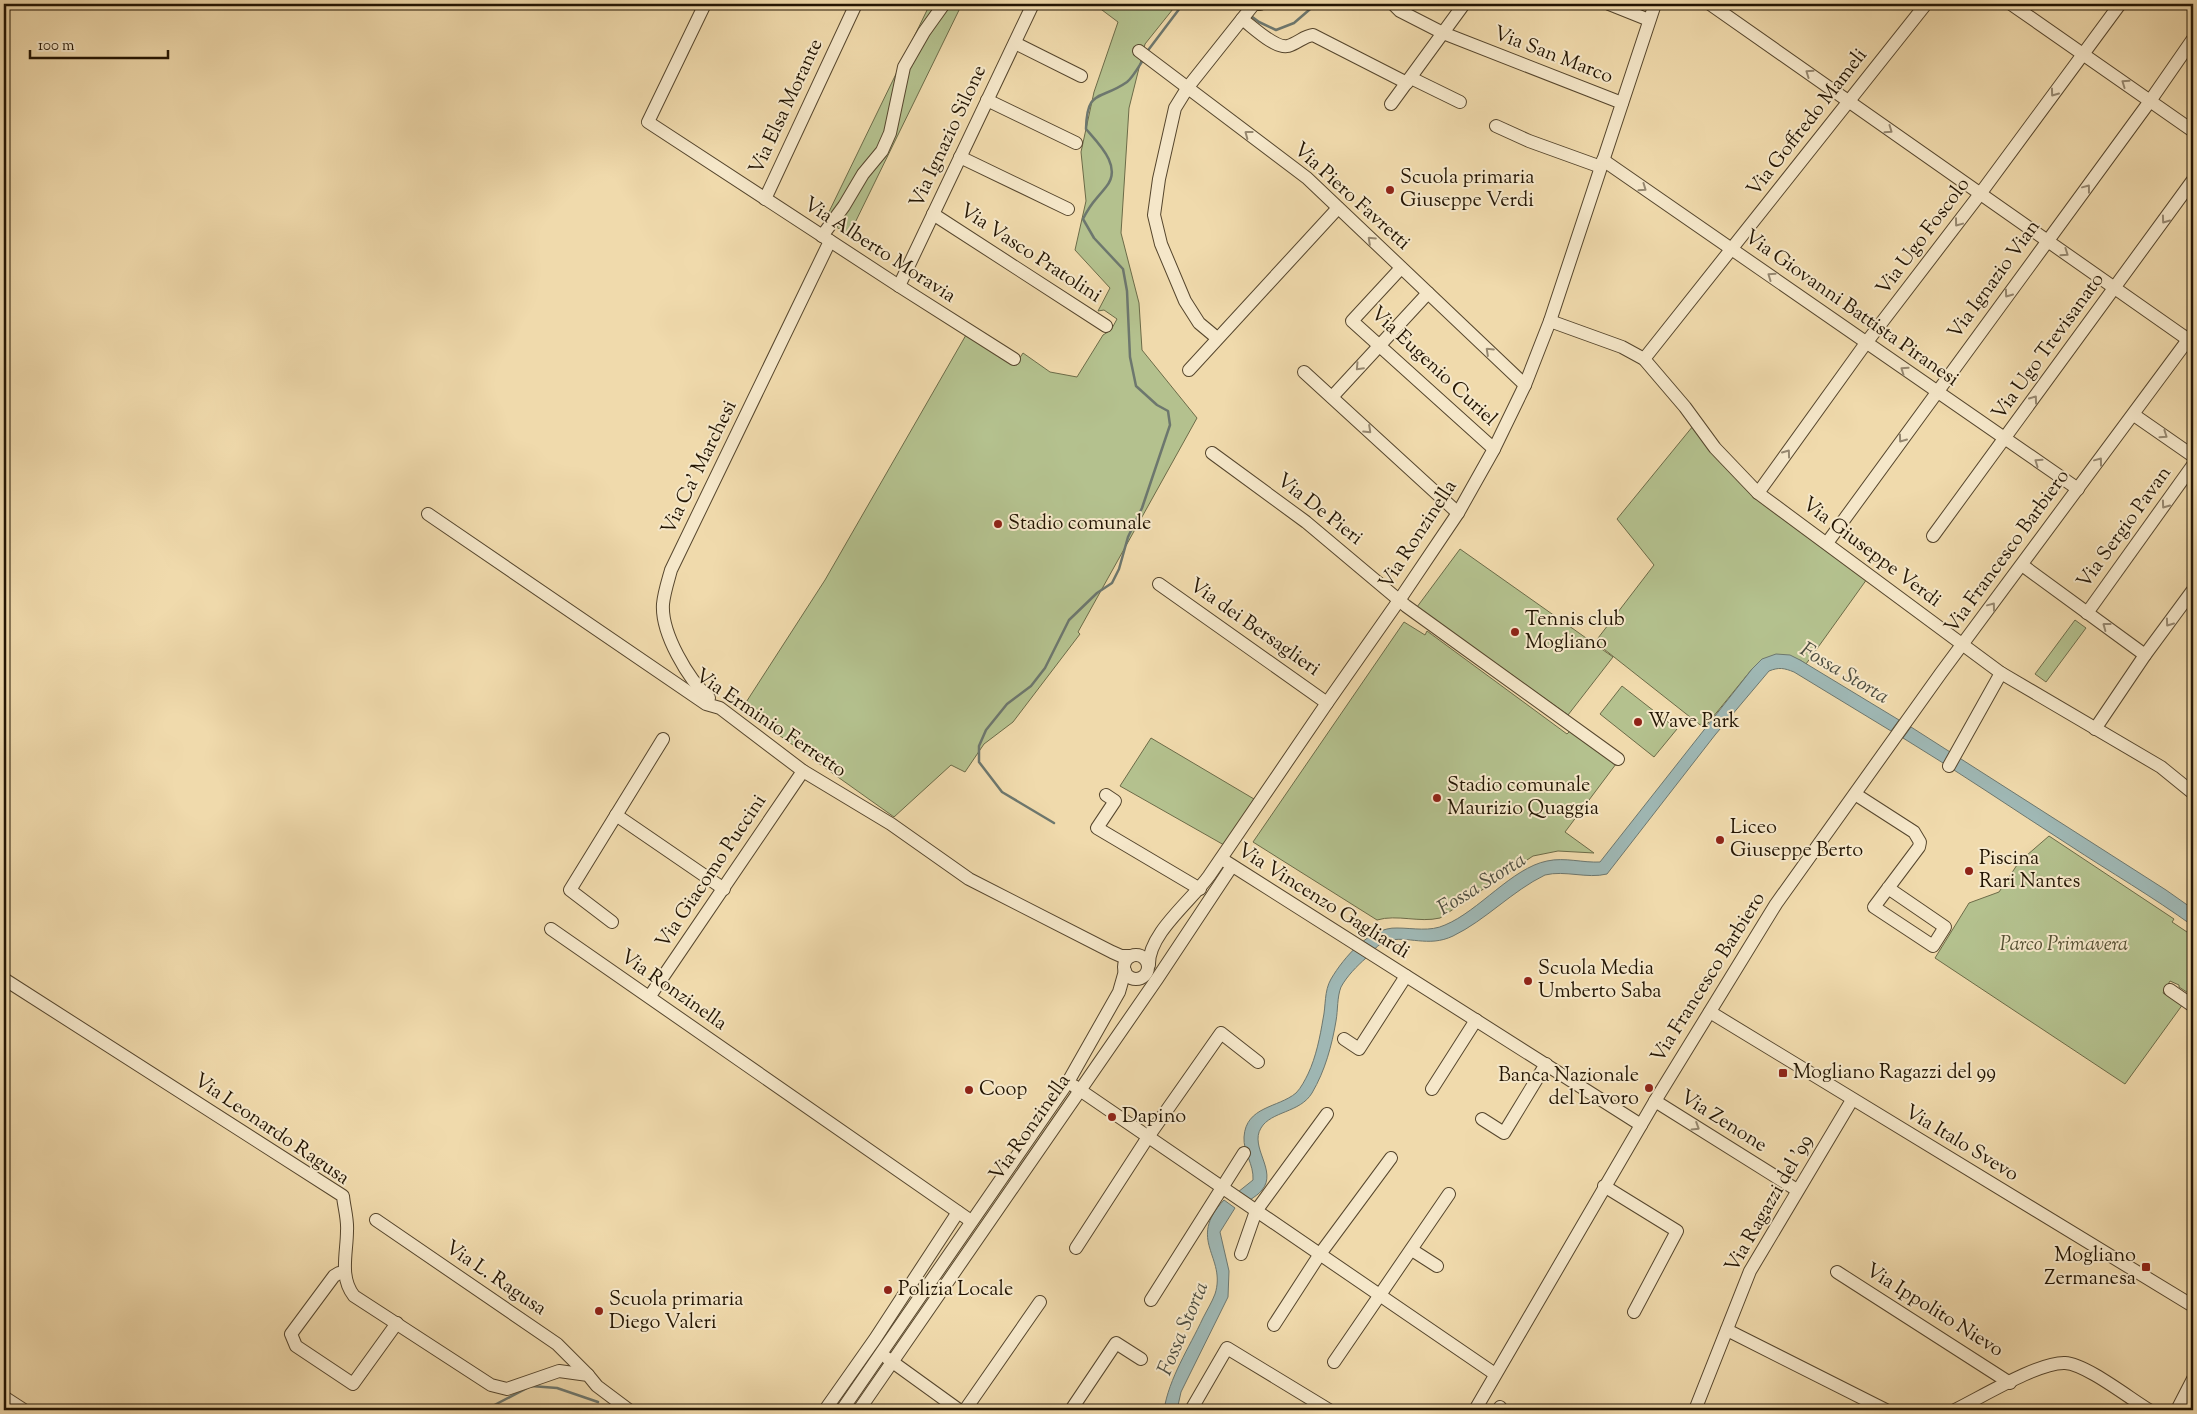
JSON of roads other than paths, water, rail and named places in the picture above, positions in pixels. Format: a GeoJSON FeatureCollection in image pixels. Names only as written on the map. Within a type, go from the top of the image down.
{"type":"FeatureCollection","features":[{"type":"Feature","properties":{"kind":"street","name":"Via Alberto Moravia"},"geometry":{"type":"LineString","coordinates":[[705,4],[648,122],[1014,359]]}},
{"type":"Feature","properties":{"kind":"street","name":"Via Elsa Morante"},"geometry":{"type":"LineString","coordinates":[[765,199],[856,4]]}},
{"type":"Feature","properties":{"kind":"street","name":"Via Ca' Marchesi"},"geometry":{"type":"LineString","coordinates":[[720,708],[699,689],[688,675],[668,633],[663,606],[671,570],[826,239],[863,174],[882,151],[890,134],[904,67],[924,32],[944,4]]}},
{"type":"Feature","properties":{"kind":"street","name":"Via Ignazio Silone"},"geometry":{"type":"LineString","coordinates":[[899,286],[1033,4]]}},
{"type":"Feature","properties":{"kind":"street","name":"Via San Marco"},"geometry":{"type":"LineString","coordinates":[[1393,4],[1400,11],[1443,33],[1622,103]]}},
{"type":"Feature","properties":{"kind":"street"},"geometry":{"type":"LineString","coordinates":[[1392,104],[1464,4]]}},
{"type":"Feature","properties":{"kind":"street"},"geometry":{"type":"LineString","coordinates":[[1609,4],[1649,20]]}},
{"type":"Feature","properties":{"kind":"street","name":"Via Ronzinella"},"geometry":{"type":"LineString","coordinates":[[842,1410],[1068,1082],[1122,985],[1126,960],[1146,950],[1172,918],[1200,889],[1458,513],[1494,450],[1525,385],[1550,321],[1655,4]]}},
{"type":"Feature","properties":{"kind":"street"},"geometry":{"type":"LineString","coordinates":[[1710,4],[1980,194],[2192,338]]}},
{"type":"Feature","properties":{"kind":"street","name":"Via Goffredo Mameli"},"geometry":{"type":"LineString","coordinates":[[1644,359],[1926,4]]}},
{"type":"Feature","properties":{"kind":"street"},"geometry":{"type":"LineString","coordinates":[[2011,4],[2193,131]]}},
{"type":"Feature","properties":{"kind":"street","name":"Via Ugo Foscolo"},"geometry":{"type":"LineString","coordinates":[[1758,493],[1866,343],[1980,194],[2120,4]]}},
{"type":"Feature","properties":{"kind":"street"},"geometry":{"type":"LineString","coordinates":[[1217,338],[1199,323],[1185,301],[1161,244],[1154,215],[1159,179],[1175,108],[1188,87],[1251,9],[1278,46],[1286,46],[1301,41],[1306,36],[1313,35],[1460,102]]}},
{"type":"Feature","properties":{"kind":"street","name":"Via Ignazio Vian"},"geometry":{"type":"LineString","coordinates":[[1827,543],[2047,240],[2150,102],[2193,39]]}},
{"type":"Feature","properties":{"kind":"street"},"geometry":{"type":"LineString","coordinates":[[1014,43],[1081,76]]}},
{"type":"Feature","properties":{"kind":"street","name":"Via Piero Favretti"},"geometry":{"type":"LineString","coordinates":[[1139,51],[1307,178],[1525,385]]}},
{"type":"Feature","properties":{"kind":"street"},"geometry":{"type":"LineString","coordinates":[[987,100],[1076,143]]}},
{"type":"Feature","properties":{"kind":"street"},"geometry":{"type":"LineString","coordinates":[[1496,126],[1529,141],[1602,163]]}},
{"type":"Feature","properties":{"kind":"street"},"geometry":{"type":"LineString","coordinates":[[960,157],[1068,209]]}},
{"type":"Feature","properties":{"kind":"street","name":"Via Giovanni Battista Piranesi"},"geometry":{"type":"LineString","coordinates":[[1602,163],[1732,249],[2078,489]]}},
{"type":"Feature","properties":{"kind":"street","name":"Via Ugo Trevisanato"},"geometry":{"type":"LineString","coordinates":[[1933,536],[2116,288],[2193,180]]}},
{"type":"Feature","properties":{"kind":"street"},"geometry":{"type":"LineString","coordinates":[[1189,370],[1338,208]]}},
{"type":"Feature","properties":{"kind":"street","name":"Via Vasco Pratolini"},"geometry":{"type":"LineString","coordinates":[[933,214],[1106,326]]}},
{"type":"Feature","properties":{"kind":"street","name":"Via Eugenio Curiel"},"geometry":{"type":"LineString","coordinates":[[1400,268],[1352,321],[1494,450]]}},
{"type":"Feature","properties":{"kind":"street"},"geometry":{"type":"LineString","coordinates":[[1332,396],[1428,293]]}},
{"type":"Feature","properties":{"kind":"street","name":"Via Giuseppe Verdi"},"geometry":{"type":"LineString","coordinates":[[1550,321],[1622,347],[1644,359],[1685,407],[1715,448],[1758,493],[2001,673],[2095,730],[2161,767],[2193,793]]}},
{"type":"Feature","properties":{"kind":"street","name":"Via Francesco Barbiero"},"geometry":{"type":"LineString","coordinates":[[1474,1410],[1604,1186],[1776,904],[1963,645],[2192,338]]}},
{"type":"Feature","properties":{"kind":"street"},"geometry":{"type":"LineString","coordinates":[[1304,372],[1458,513]]}},
{"type":"Feature","properties":{"kind":"street"},"geometry":{"type":"LineString","coordinates":[[2134,415],[2193,456]]}},
{"type":"Feature","properties":{"kind":"street","name":"Via De Pieri"},"geometry":{"type":"LineString","coordinates":[[1212,453],[1306,522],[1399,600],[1618,759]]}},
{"type":"Feature","properties":{"kind":"street","name":"Via Sergio Pavan"},"geometry":{"type":"LineString","coordinates":[[2087,613],[2193,465]]}},
{"type":"Feature","properties":{"kind":"street","name":"Via Erminio Ferretto"},"geometry":{"type":"LineString","coordinates":[[428,514],[706,704],[720,708],[803,771],[890,824],[969,880],[1102,947],[1118,954],[1134,956]]}},
{"type":"Feature","properties":{"kind":"street"},"geometry":{"type":"LineString","coordinates":[[2022,565],[2145,655]]}},
{"type":"Feature","properties":{"kind":"street","name":"Via dei Bersaglieri"},"geometry":{"type":"LineString","coordinates":[[1159,584],[1327,703]]}},
{"type":"Feature","properties":{"kind":"street"},"geometry":{"type":"LineString","coordinates":[[2095,730],[2145,655],[2193,590]]}},
{"type":"Feature","properties":{"kind":"street"},"geometry":{"type":"LineString","coordinates":[[1952,762],[2001,673]]}},
{"type":"Feature","properties":{"kind":"street"},"geometry":{"type":"LineString","coordinates":[[612,922],[570,890],[663,739]]}},
{"type":"Feature","properties":{"kind":"street","name":"Via Giacomo Puccini"},"geometry":{"type":"LineString","coordinates":[[652,993],[803,771]]}},
{"type":"Feature","properties":{"kind":"street"},"geometry":{"type":"LineString","coordinates":[[1855,794],[1914,832],[1920,842],[1874,907],[1933,946],[1945,928],[1888,888]]}},
{"type":"Feature","properties":{"kind":"street"},"geometry":{"type":"LineString","coordinates":[[1106,795],[1115,801],[1097,828],[1200,889]]}},
{"type":"Feature","properties":{"kind":"street"},"geometry":{"type":"LineString","coordinates":[[616,815],[724,889]]}},
{"type":"Feature","properties":{"kind":"street","name":"Via Vincenzo Gagliardi"},"geometry":{"type":"LineString","coordinates":[[1221,859],[1641,1125]]}},
{"type":"Feature","properties":{"kind":"street","name":"Via Ronzinella"},"geometry":{"type":"LineString","coordinates":[[859,1410],[1232,866]]}},
{"type":"Feature","properties":{"kind":"street","name":"Via Ronzinella"},"geometry":{"type":"LineString","coordinates":[[551,929],[972,1221]]}},
{"type":"Feature","properties":{"kind":"street","name":"Via Ronzinella"},"geometry":{"type":"LineString","coordinates":[[1115,999],[1129,985],[1147,974],[1150,955],[1159,935]]}},
{"type":"Feature","properties":{"kind":"street","name":"Via Erminio Ferretto"},"geometry":{"type":"LineString","coordinates":[[1102,947],[1120,959],[1124,970]]}},
{"type":"Feature","properties":{"kind":"street"},"geometry":{"type":"LineString","coordinates":[[1134,956],[1145,958],[1149,965]]}},
{"type":"Feature","properties":{"kind":"street"},"geometry":{"type":"LineString","coordinates":[[1124,970],[1132,979],[1140,979]]}},
{"type":"Feature","properties":{"kind":"street","name":"Via Vincenzo Gagliardi"},"geometry":{"type":"LineString","coordinates":[[1344,1040],[1359,1049],[1406,976]]}},
{"type":"Feature","properties":{"kind":"street","name":"Via Leonardo Ragusa"},"geometry":{"type":"LineString","coordinates":[[4,979],[342,1196],[348,1229],[345,1273],[347,1284],[354,1296],[491,1384],[508,1389],[559,1371],[588,1374]]}},
{"type":"Feature","properties":{"kind":"street"},"geometry":{"type":"LineString","coordinates":[[2170,990],[2193,1006]]}},
{"type":"Feature","properties":{"kind":"street","name":"Via Italo Svevo"},"geometry":{"type":"LineString","coordinates":[[1710,1012],[2193,1306]]}},
{"type":"Feature","properties":{"kind":"street"},"geometry":{"type":"LineString","coordinates":[[1432,1089],[1476,1020]]}},
{"type":"Feature","properties":{"kind":"street"},"geometry":{"type":"LineString","coordinates":[[1076,1248],[1148,1137],[1221,1033],[1258,1062]]}},
{"type":"Feature","properties":{"kind":"street"},"geometry":{"type":"LineString","coordinates":[[1482,1119],[1504,1132],[1546,1064]]}},
{"type":"Feature","properties":{"kind":"street"},"geometry":{"type":"LineString","coordinates":[[1068,1082],[1495,1374]]}},
{"type":"Feature","properties":{"kind":"street","name":"Via Ragazzi del '99"},"geometry":{"type":"LineString","coordinates":[[1695,1410],[1750,1271],[1852,1100]]}},
{"type":"Feature","properties":{"kind":"street","name":"Via Zenone"},"geometry":{"type":"LineString","coordinates":[[1655,1101],[1797,1190]]}},
{"type":"Feature","properties":{"kind":"street"},"geometry":{"type":"LineString","coordinates":[[1241,1254],[1256,1211],[1327,1114]]}},
{"type":"Feature","properties":{"kind":"street"},"geometry":{"type":"LineString","coordinates":[[1151,1300],[1244,1153]]}},
{"type":"Feature","properties":{"kind":"street"},"geometry":{"type":"LineString","coordinates":[[1274,1325],[1320,1254],[1390,1158]]}},
{"type":"Feature","properties":{"kind":"street"},"geometry":{"type":"LineString","coordinates":[[1604,1186],[1676,1231],[1634,1312]]}},
{"type":"Feature","properties":{"kind":"street"},"geometry":{"type":"LineString","coordinates":[[1334,1362],[1450,1194]]}},
{"type":"Feature","properties":{"kind":"street"},"geometry":{"type":"LineString","coordinates":[[825,1410],[958,1212]]}},
{"type":"Feature","properties":{"kind":"street","name":"Via L. Ragusa"},"geometry":{"type":"LineString","coordinates":[[376,1220],[557,1344],[588,1374]]}},
{"type":"Feature","properties":{"kind":"street"},"geometry":{"type":"LineString","coordinates":[[1412,1250],[1437,1266]]}},
{"type":"Feature","properties":{"kind":"street","name":"Via Ippolito Nievo"},"geometry":{"type":"LineString","coordinates":[[1837,1272],[1945,1339],[2010,1383]]}},
{"type":"Feature","properties":{"kind":"street"},"geometry":{"type":"LineString","coordinates":[[345,1273],[339,1273],[334,1276],[291,1334],[296,1346],[353,1384],[396,1323]]}},
{"type":"Feature","properties":{"kind":"street"},"geometry":{"type":"LineString","coordinates":[[965,1410],[1040,1302]]}},
{"type":"Feature","properties":{"kind":"street"},"geometry":{"type":"LineString","coordinates":[[1727,1330],[1886,1410]]}},
{"type":"Feature","properties":{"kind":"street"},"geometry":{"type":"LineString","coordinates":[[1072,1410],[1116,1343],[1141,1359]]}},
{"type":"Feature","properties":{"kind":"street"},"geometry":{"type":"LineString","coordinates":[[1191,1410],[1227,1348],[1329,1410]]}},
{"type":"Feature","properties":{"kind":"street"},"geometry":{"type":"LineString","coordinates":[[880,1354],[959,1410]]}},
{"type":"Feature","properties":{"kind":"street"},"geometry":{"type":"LineString","coordinates":[[1955,1410],[2050,1365],[2066,1363],[2090,1373],[2149,1410]]}},
{"type":"Feature","properties":{"kind":"street"},"geometry":{"type":"LineString","coordinates":[[588,1374],[597,1386],[629,1410]]}},
{"type":"Feature","properties":{"kind":"street"},"geometry":{"type":"LineString","coordinates":[[2177,1410],[2193,1382]]}},
{"type":"Feature","properties":{"kind":"street"},"geometry":{"type":"LineString","coordinates":[[4,1397],[24,1410]]}},
{"type":"Feature","properties":{"kind":"water"},"geometry":{"type":"Polygon","coordinates":[[[1776,654],[1790,655],[1800,660],[1899,720],[1891,731],[1794,672],[1782,668],[1769,671],[1715,735],[1607,874],[1592,876],[1560,873],[1545,875],[1521,889],[1477,922],[1453,936],[1435,941],[1402,939],[1386,941],[1380,944],[1352,971],[1341,987],[1330,1049],[1321,1076],[1312,1093],[1300,1105],[1272,1118],[1261,1128],[1258,1135],[1258,1143],[1267,1175],[1266,1183],[1262,1190],[1250,1200],[1238,1192],[1253,1180],[1252,1169],[1244,1142],[1246,1127],[1250,1119],[1257,1113],[1289,1098],[1303,1084],[1317,1047],[1329,984],[1336,970],[1350,953],[1377,932],[1397,928],[1427,929],[1439,927],[1458,919],[1508,881],[1534,865],[1560,860],[1600,862],[1752,669],[1762,659],[1776,654]]]}},
{"type":"Feature","properties":{"kind":"water"},"geometry":{"type":"Polygon","coordinates":[[[1911,727],[2193,909],[2193,926],[1903,738],[1911,727]]]}},
{"type":"Feature","properties":{"kind":"water"},"geometry":{"type":"Polygon","coordinates":[[[1224,1200],[1235,1208],[1220,1232],[1229,1271],[1228,1297],[1181,1392],[1177,1410],[1164,1410],[1170,1386],[1180,1363],[1215,1294],[1216,1269],[1208,1238],[1208,1226],[1213,1214],[1224,1200]]]}},
{"type":"Feature","properties":{"kind":"waterway"},"geometry":{"type":"LineString","coordinates":[[1146,53],[1183,4]]}},
{"type":"Feature","properties":{"kind":"waterway"},"geometry":{"type":"LineString","coordinates":[[1237,4],[1245,10]]}},
{"type":"Feature","properties":{"kind":"waterway"},"geometry":{"type":"LineString","coordinates":[[1251,16],[1276,30],[1294,23],[1316,4]]}},
{"type":"Feature","properties":{"kind":"waterway"},"geometry":{"type":"LineString","coordinates":[[1054,823],[1002,792],[979,762],[979,746],[986,730],[1007,704],[1031,686],[1045,668],[1069,620],[1097,593],[1112,583],[1119,569],[1128,537],[1142,508],[1170,425],[1168,411],[1157,405],[1136,386],[1130,357],[1127,291],[1123,269],[1094,238],[1083,219],[1111,179],[1112,172],[1111,164],[1103,149],[1086,129],[1089,107],[1097,97],[1127,82],[1143,60]]}},
{"type":"Feature","properties":{"kind":"waterway"},"geometry":{"type":"LineString","coordinates":[[485,1410],[531,1386],[557,1388],[598,1402]]}},
{"type":"Feature","properties":{"kind":"place","name":"Scuola primaria Giuseppe Verdi"},"geometry":{"type":"Point","coordinates":[1390,190]}},
{"type":"Feature","properties":{"kind":"place","name":"Stadio comunale"},"geometry":{"type":"Point","coordinates":[998,524]}},
{"type":"Feature","properties":{"kind":"place","name":"Tennis club Mogliano"},"geometry":{"type":"Point","coordinates":[1515,632]}},
{"type":"Feature","properties":{"kind":"place","name":"Wave Park"},"geometry":{"type":"Point","coordinates":[1638,722]}},
{"type":"Feature","properties":{"kind":"place","name":"Stadio comunale Maurizio Quaggia"},"geometry":{"type":"Point","coordinates":[1437,798]}},
{"type":"Feature","properties":{"kind":"place","name":"Liceo Giuseppe Berto"},"geometry":{"type":"Point","coordinates":[1720,840]}},
{"type":"Feature","properties":{"kind":"place","name":"Piscina Rari Nantes"},"geometry":{"type":"Point","coordinates":[1969,871]}},
{"type":"Feature","properties":{"kind":"place","name":"Scuola Media Umberto Saba"},"geometry":{"type":"Point","coordinates":[1528,981]}},
{"type":"Feature","properties":{"kind":"place","name":"Mogliano Ragazzi del 99"},"geometry":{"type":"Point","coordinates":[1783,1073]}},
{"type":"Feature","properties":{"kind":"place","name":"Banca Nazionale del Lavoro"},"geometry":{"type":"Point","coordinates":[1649,1088]}},
{"type":"Feature","properties":{"kind":"place","name":"Coop"},"geometry":{"type":"Point","coordinates":[969,1090]}},
{"type":"Feature","properties":{"kind":"place","name":"Dapino"},"geometry":{"type":"Point","coordinates":[1112,1117]}},
{"type":"Feature","properties":{"kind":"place","name":"Mogliano Zermanesa"},"geometry":{"type":"Point","coordinates":[2146,1267]}},
{"type":"Feature","properties":{"kind":"place","name":"Polizia Locale"},"geometry":{"type":"Point","coordinates":[888,1290]}},
{"type":"Feature","properties":{"kind":"place","name":"Scuola primaria Diego Valeri"},"geometry":{"type":"Point","coordinates":[599,1311]}},
{"type":"Feature","properties":{"kind":"water label","name":"Fossa Storta"},"geometry":{"type":"Point","coordinates":[1844,674]}},
{"type":"Feature","properties":{"kind":"water label","name":"Fossa Storta"},"geometry":{"type":"Point","coordinates":[1482,885]}},
{"type":"Feature","properties":{"kind":"water label","name":"Fossa Storta"},"geometry":{"type":"Point","coordinates":[1184,1329]}},
{"type":"Feature","properties":{"kind":"park label","name":"Parco Primavera"},"geometry":{"type":"Point","coordinates":[2064,945]}}]}
